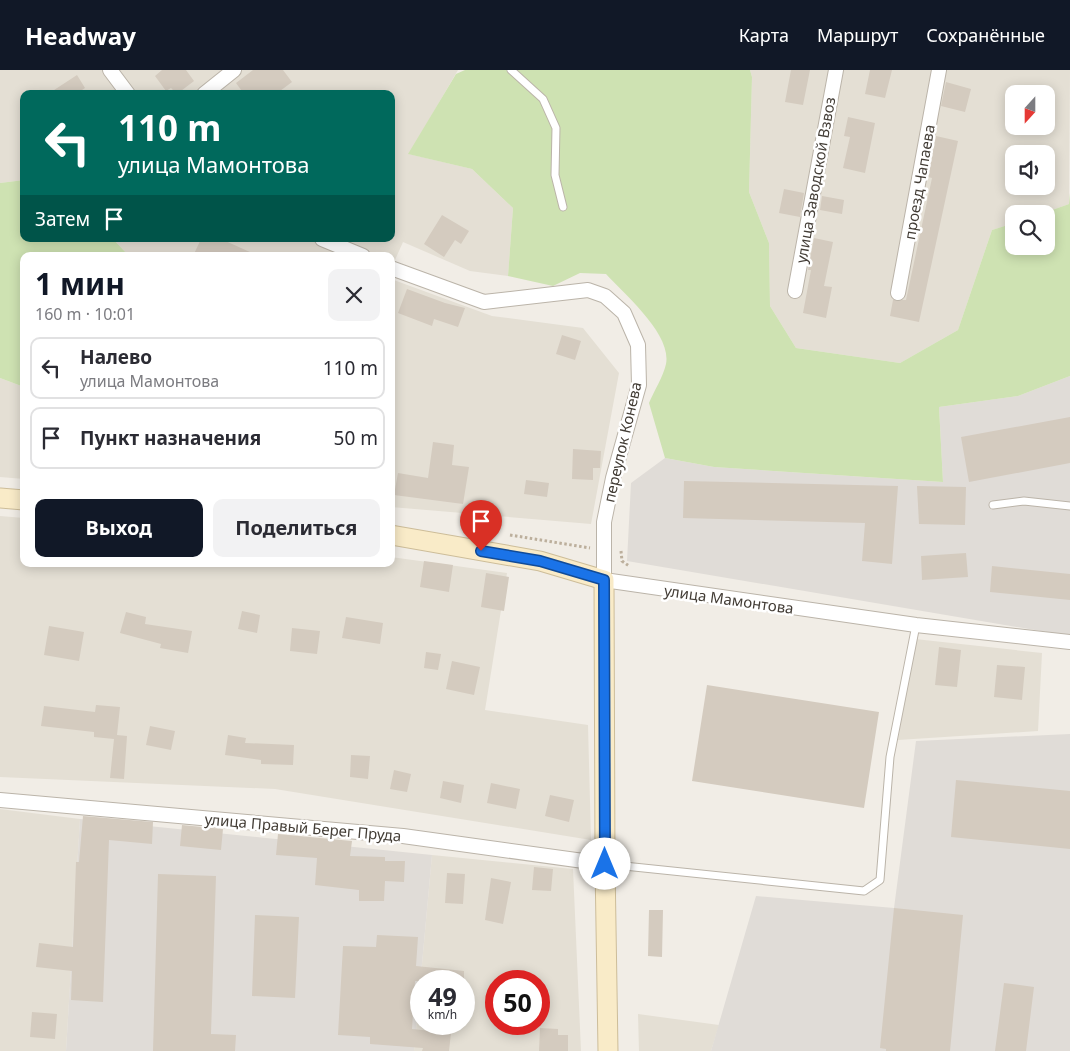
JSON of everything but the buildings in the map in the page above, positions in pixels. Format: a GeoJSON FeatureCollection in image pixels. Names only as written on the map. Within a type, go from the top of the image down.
{"type":"FeatureCollection","features":[{"type":"Feature","properties":{"kind":"main road"},"geometry":{"type":"LineString","coordinates":[[0,498],[20,500]]}},
{"type":"Feature","properties":{"kind":"main road","name":"улица Мамонтова"},"geometry":{"type":"LineString","coordinates":[[395,536],[540,561],[604,580]]}},
{"type":"Feature","properties":{"kind":"main road"},"geometry":{"type":"LineString","coordinates":[[604,580],[608,1051]]}},
{"type":"Feature","properties":{"kind":"street"},"geometry":{"type":"LineString","coordinates":[[110,70],[125,90]]}},
{"type":"Feature","properties":{"kind":"street"},"geometry":{"type":"LineString","coordinates":[[209,90],[234,70]]}},
{"type":"Feature","properties":{"kind":"street","name":"улица Заводской Взвоз"},"geometry":{"type":"LineString","coordinates":[[795,291],[836,70]]}},
{"type":"Feature","properties":{"kind":"street","name":"проезд Чапаева"},"geometry":{"type":"LineString","coordinates":[[898,293],[939,70]]}},
{"type":"Feature","properties":{"kind":"street"},"geometry":{"type":"LineString","coordinates":[[329,242],[353,252]]}},
{"type":"Feature","properties":{"kind":"street","name":"переулок Конева"},"geometry":{"type":"LineString","coordinates":[[395,269],[484,302],[588,290],[605,296],[624,313],[638,345],[638,386],[613,478],[604,522],[604,580]]}},
{"type":"Feature","properties":{"kind":"street","name":"улица Мамонтова"},"geometry":{"type":"LineString","coordinates":[[604,580],[916,625],[1070,642]]}},
{"type":"Feature","properties":{"kind":"street","name":"улица Правый Берег Пруда"},"geometry":{"type":"LineString","coordinates":[[0,800],[403,836],[605,864]]}},
{"type":"Feature","properties":{"kind":"lane"},"geometry":{"type":"LineString","coordinates":[[511,70],[543,99],[556,128],[555,175],[563,207]]}},
{"type":"Feature","properties":{"kind":"lane"},"geometry":{"type":"LineString","coordinates":[[993,505],[1024,501],[1070,506]]}},
{"type":"Feature","properties":{"kind":"lane"},"geometry":{"type":"LineString","coordinates":[[605,864],[864,891],[880,880],[890,757],[916,625]]}},
{"type":"Feature","properties":{"kind":"shaded area"},"geometry":{"type":"Polygon","coordinates":[[[0,70],[458,70],[409,154],[472,169],[513,208],[508,276],[470,271],[403,242],[395,260],[395,252],[125,252],[116,242],[395,242],[395,90],[20,90],[20,180],[0,183],[0,70]]]}},
{"type":"Feature","properties":{"kind":"shaded area"},"geometry":{"type":"Polygon","coordinates":[[[750,70],[1070,70],[1069,204],[1055,209],[1055,205],[1005,205],[1005,226],[992,230],[958,330],[900,363],[796,348],[770,306],[769,243],[749,192],[752,77],[750,70]]]}},
{"type":"Feature","properties":{"kind":"shaded area"},"geometry":{"type":"Polygon","coordinates":[[[395,280],[492,316],[583,328],[619,373],[591,524],[395,507],[395,280]]]}},
{"type":"Feature","properties":{"kind":"shaded area"},"geometry":{"type":"Polygon","coordinates":[[[1070,376],[1070,636],[627,561],[631,483],[665,458],[714,467],[943,482],[939,407],[1018,396],[1070,376]]]}},
{"type":"Feature","properties":{"kind":"shaded area"},"geometry":{"type":"Polygon","coordinates":[[[0,378],[20,386],[20,479],[0,477],[0,378]]]}},
{"type":"Feature","properties":{"kind":"shaded area"},"geometry":{"type":"Polygon","coordinates":[[[0,516],[20,518],[20,567],[395,567],[395,558],[507,573],[485,710],[588,725],[591,840],[275,789],[0,777],[0,516]]]}},
{"type":"Feature","properties":{"kind":"shaded area"},"geometry":{"type":"Polygon","coordinates":[[[915,639],[1042,653],[1038,731],[898,740],[915,639]]]}},
{"type":"Feature","properties":{"kind":"shaded area"},"geometry":{"type":"Polygon","coordinates":[[[1070,734],[1070,1051],[711,1051],[756,896],[894,908],[916,741],[1070,734]]]}},
{"type":"Feature","properties":{"kind":"shaded area"},"geometry":{"type":"Polygon","coordinates":[[[0,809],[80,819],[66,1051],[0,1051],[0,809]]]}},
{"type":"Feature","properties":{"kind":"shaded area"},"geometry":{"type":"Polygon","coordinates":[[[80,819],[432,855],[421,970],[410,970],[410,1035],[415,1035],[414,1051],[66,1051],[80,819]]]}},
{"type":"Feature","properties":{"kind":"shaded area"},"geometry":{"type":"Polygon","coordinates":[[[432,855],[573,869],[581,1051],[414,1051],[415,1035],[475,1035],[475,970],[421,970],[432,855]]]}},
{"type":"Feature","properties":{"kind":"shaded area"},"geometry":{"type":"Polygon","coordinates":[[[638,1014],[719,1025],[711,1051],[639,1051],[638,1014]]]}},
{"type":"Feature","properties":{"kind":"green space"},"geometry":{"type":"Polygon","coordinates":[[[465,70],[750,70],[752,77],[749,192],[769,243],[770,306],[796,348],[900,363],[958,330],[992,230],[1005,226],[1005,255],[1055,255],[1055,209],[1069,204],[1070,193],[1070,376],[1018,396],[939,407],[943,482],[714,467],[665,458],[649,403],[665,369],[666,352],[662,340],[645,315],[606,274],[580,273],[553,286],[508,276],[513,208],[472,169],[408,154],[456,74],[465,70]]]}},
{"type":"Feature","properties":{"kind":"green space"},"geometry":{"type":"Polygon","coordinates":[[[20,180],[20,242],[116,242],[125,252],[20,252],[20,386],[0,378],[0,183],[20,180]]]}},
{"type":"Feature","properties":{"kind":"route"},"geometry":{"type":"LineString","coordinates":[[481,551],[540,561],[604,580],[605,864]]}}]}
